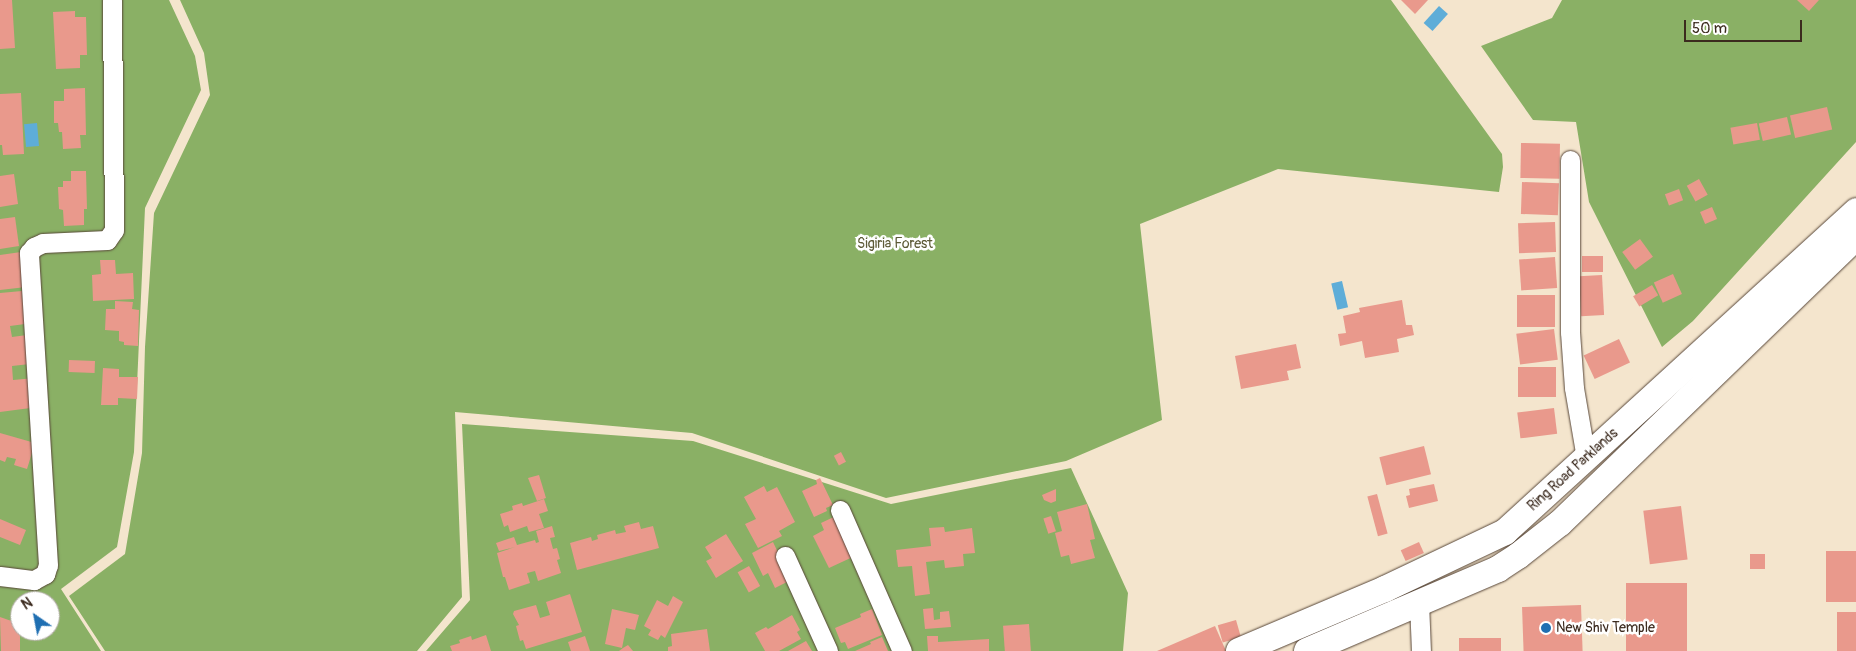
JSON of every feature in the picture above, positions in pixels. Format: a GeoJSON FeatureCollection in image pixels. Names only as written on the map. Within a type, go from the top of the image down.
{"type":"FeatureCollection","features":[{"type":"Feature","properties":{"kind":"street"},"geometry":{"type":"LineString","coordinates":[[0,576],[34,580],[45,574],[48,564],[29,253],[34,247],[43,243],[107,240],[114,230],[112,0]]}},
{"type":"Feature","properties":{"kind":"street"},"geometry":{"type":"LineString","coordinates":[[1570,160],[1570,332],[1574,388],[1586,458]]}},
{"type":"Feature","properties":{"kind":"street","name":"Ring Road Parklands"},"geometry":{"type":"LineString","coordinates":[[1239,651],[1385,589],[1505,532],[1856,211]]}},
{"type":"Feature","properties":{"kind":"street","name":"Ring Road Parklands"},"geometry":{"type":"LineString","coordinates":[[1307,651],[1498,569],[1545,536],[1856,238]]}},
{"type":"Feature","properties":{"kind":"street"},"geometry":{"type":"LineString","coordinates":[[840,510],[902,651]]}},
{"type":"Feature","properties":{"kind":"street"},"geometry":{"type":"LineString","coordinates":[[785,556],[828,651]]}},
{"type":"Feature","properties":{"kind":"street"},"geometry":{"type":"LineString","coordinates":[[1385,589],[1396,612]]}},
{"type":"Feature","properties":{"kind":"street"},"geometry":{"type":"LineString","coordinates":[[1419,602],[1421,651]]}},
{"type":"Feature","properties":{"kind":"green space"},"geometry":{"type":"Polygon","coordinates":[[[0,0],[169,0],[195,56],[201,90],[145,208],[134,452],[117,547],[61,589],[101,651],[0,651],[0,0]]]}},
{"type":"Feature","properties":{"kind":"green space","name":"Sigiria Forest"},"geometry":{"type":"Polygon","coordinates":[[[180,0],[1391,0],[1502,154],[1503,167],[1499,192],[1278,169],[1140,224],[1162,420],[1066,461],[886,498],[692,433],[455,412],[462,597],[417,651],[105,651],[69,596],[125,554],[142,453],[145,347],[154,213],[210,95],[204,53],[180,0]]]}},
{"type":"Feature","properties":{"kind":"green space"},"geometry":{"type":"Polygon","coordinates":[[[1562,0],[1856,0],[1856,142],[1693,321],[1662,347],[1589,202],[1576,122],[1533,120],[1481,46],[1552,18],[1562,0]]]}},
{"type":"Feature","properties":{"kind":"green space"},"geometry":{"type":"Polygon","coordinates":[[[462,424],[693,441],[891,504],[1071,468],[1128,593],[1123,651],[426,651],[470,600],[462,424]]]}},
{"type":"Feature","properties":{"kind":"water"},"geometry":{"type":"Polygon","coordinates":[[[1439,6],[1448,14],[1433,31],[1424,23],[1439,6]]]}},
{"type":"Feature","properties":{"kind":"water"},"geometry":{"type":"Polygon","coordinates":[[[37,123],[39,146],[26,147],[24,124],[37,123]]]}},
{"type":"Feature","properties":{"kind":"water"},"geometry":{"type":"Polygon","coordinates":[[[1342,281],[1348,307],[1337,310],[1331,283],[1342,281]]]}},
{"type":"Feature","properties":{"kind":"building"},"geometry":{"type":"Polygon","coordinates":[[[0,0],[12,0],[15,48],[0,49],[0,0]]]}},
{"type":"Feature","properties":{"kind":"building"},"geometry":{"type":"Polygon","coordinates":[[[1401,0],[1428,0],[1415,14],[1401,0]]]}},
{"type":"Feature","properties":{"kind":"building"},"geometry":{"type":"Polygon","coordinates":[[[1797,0],[1819,0],[1809,11],[1797,0]]]}},
{"type":"Feature","properties":{"kind":"building"},"geometry":{"type":"Polygon","coordinates":[[[75,11],[75,17],[86,17],[87,55],[80,55],[80,68],[56,69],[53,12],[75,11]]]}},
{"type":"Feature","properties":{"kind":"building"},"geometry":{"type":"Polygon","coordinates":[[[85,88],[86,135],[80,135],[81,148],[63,149],[62,132],[59,132],[58,123],[54,123],[54,101],[64,101],[64,89],[85,88]]]}},
{"type":"Feature","properties":{"kind":"building"},"geometry":{"type":"Polygon","coordinates":[[[21,93],[24,154],[3,155],[2,145],[0,145],[0,94],[21,93]]]}},
{"type":"Feature","properties":{"kind":"building"},"geometry":{"type":"Polygon","coordinates":[[[1827,107],[1832,129],[1795,138],[1790,116],[1827,107]]]}},
{"type":"Feature","properties":{"kind":"building"},"geometry":{"type":"Polygon","coordinates":[[[1787,117],[1791,135],[1763,141],[1759,124],[1787,117]]]}},
{"type":"Feature","properties":{"kind":"building"},"geometry":{"type":"Polygon","coordinates":[[[1757,123],[1760,140],[1733,144],[1730,128],[1757,123]]]}},
{"type":"Feature","properties":{"kind":"building"},"geometry":{"type":"Polygon","coordinates":[[[1521,143],[1560,144],[1559,179],[1520,178],[1521,143]]]}},
{"type":"Feature","properties":{"kind":"building"},"geometry":{"type":"Polygon","coordinates":[[[71,171],[86,171],[87,209],[84,209],[84,225],[64,226],[63,210],[59,209],[58,187],[63,187],[63,181],[71,181],[71,171]]]}},
{"type":"Feature","properties":{"kind":"building"},"geometry":{"type":"Polygon","coordinates":[[[14,174],[18,204],[0,207],[0,176],[14,174]]]}},
{"type":"Feature","properties":{"kind":"building"},"geometry":{"type":"Polygon","coordinates":[[[1699,179],[1708,195],[1695,202],[1687,186],[1699,179]]]}},
{"type":"Feature","properties":{"kind":"building"},"geometry":{"type":"Polygon","coordinates":[[[1522,182],[1559,183],[1558,215],[1521,214],[1522,182]]]}},
{"type":"Feature","properties":{"kind":"building"},"geometry":{"type":"Polygon","coordinates":[[[1679,189],[1683,200],[1669,205],[1665,194],[1679,189]]]}},
{"type":"Feature","properties":{"kind":"building"},"geometry":{"type":"Polygon","coordinates":[[[1712,207],[1717,219],[1705,224],[1700,212],[1712,207]]]}},
{"type":"Feature","properties":{"kind":"building"},"geometry":{"type":"Polygon","coordinates":[[[15,217],[19,246],[0,249],[0,219],[15,217]]]}},
{"type":"Feature","properties":{"kind":"building"},"geometry":{"type":"Polygon","coordinates":[[[1555,222],[1556,252],[1519,253],[1518,223],[1555,222]]]}},
{"type":"Feature","properties":{"kind":"building"},"geometry":{"type":"Polygon","coordinates":[[[1640,239],[1653,257],[1635,270],[1622,252],[1640,239]]]}},
{"type":"Feature","properties":{"kind":"building"},"geometry":{"type":"Polygon","coordinates":[[[21,252],[26,287],[0,290],[0,255],[21,252]]]}},
{"type":"Feature","properties":{"kind":"building"},"geometry":{"type":"Polygon","coordinates":[[[1582,256],[1603,256],[1603,272],[1582,272],[1582,256]]]}},
{"type":"Feature","properties":{"kind":"building"},"geometry":{"type":"Polygon","coordinates":[[[1555,257],[1557,288],[1521,290],[1519,260],[1555,257]]]}},
{"type":"Feature","properties":{"kind":"building"},"geometry":{"type":"Polygon","coordinates":[[[100,260],[115,260],[116,274],[133,273],[134,299],[93,301],[92,275],[101,274],[100,260]]]}},
{"type":"Feature","properties":{"kind":"building"},"geometry":{"type":"Polygon","coordinates":[[[1673,274],[1682,294],[1663,303],[1654,283],[1673,274]]]}},
{"type":"Feature","properties":{"kind":"building"},"geometry":{"type":"Polygon","coordinates":[[[1602,275],[1604,315],[1581,316],[1579,276],[1602,275]]]}},
{"type":"Feature","properties":{"kind":"building"},"geometry":{"type":"Polygon","coordinates":[[[1652,285],[1658,295],[1639,307],[1633,296],[1652,285]]]}},
{"type":"Feature","properties":{"kind":"building"},"geometry":{"type":"Polygon","coordinates":[[[22,291],[25,324],[10,326],[12,337],[27,335],[30,364],[12,366],[13,380],[35,378],[38,407],[0,412],[0,293],[22,291]]]}},
{"type":"Feature","properties":{"kind":"building"},"geometry":{"type":"Polygon","coordinates":[[[1517,295],[1555,295],[1555,327],[1517,327],[1517,295]]]}},
{"type":"Feature","properties":{"kind":"building"},"geometry":{"type":"Polygon","coordinates":[[[1402,300],[1406,325],[1412,325],[1414,335],[1397,339],[1399,352],[1365,358],[1362,341],[1340,346],[1338,334],[1346,333],[1343,316],[1360,312],[1359,308],[1402,300]]]}},
{"type":"Feature","properties":{"kind":"building"},"geometry":{"type":"Polygon","coordinates":[[[115,301],[133,302],[132,309],[139,310],[138,346],[124,345],[124,342],[119,341],[119,331],[105,330],[106,309],[115,309],[115,301]]]}},
{"type":"Feature","properties":{"kind":"building"},"geometry":{"type":"Polygon","coordinates":[[[1554,329],[1558,360],[1520,364],[1516,334],[1554,329]]]}},
{"type":"Feature","properties":{"kind":"building"},"geometry":{"type":"Polygon","coordinates":[[[1619,339],[1630,363],[1595,379],[1584,355],[1619,339]]]}},
{"type":"Feature","properties":{"kind":"building"},"geometry":{"type":"Polygon","coordinates":[[[1296,344],[1301,368],[1287,371],[1289,380],[1241,389],[1235,356],[1296,344]]]}},
{"type":"Feature","properties":{"kind":"building"},"geometry":{"type":"Polygon","coordinates":[[[69,360],[95,361],[95,373],[69,372],[69,360]]]}},
{"type":"Feature","properties":{"kind":"building"},"geometry":{"type":"Polygon","coordinates":[[[1518,367],[1556,367],[1556,397],[1518,397],[1518,367]]]}},
{"type":"Feature","properties":{"kind":"building"},"geometry":{"type":"Polygon","coordinates":[[[103,368],[119,369],[119,377],[138,377],[137,399],[118,398],[118,405],[101,405],[103,368]]]}},
{"type":"Feature","properties":{"kind":"building"},"geometry":{"type":"Polygon","coordinates":[[[1554,408],[1557,434],[1520,438],[1517,413],[1554,408]]]}},
{"type":"Feature","properties":{"kind":"building"},"geometry":{"type":"Polygon","coordinates":[[[0,433],[35,443],[27,469],[14,465],[16,459],[7,457],[5,462],[0,460],[0,433]]]}},
{"type":"Feature","properties":{"kind":"building"},"geometry":{"type":"Polygon","coordinates":[[[1424,446],[1431,474],[1386,485],[1379,457],[1424,446]]]}},
{"type":"Feature","properties":{"kind":"building"},"geometry":{"type":"Polygon","coordinates":[[[841,452],[846,462],[839,465],[834,456],[841,452]]]}},
{"type":"Feature","properties":{"kind":"building"},"geometry":{"type":"Polygon","coordinates":[[[539,475],[546,498],[537,501],[528,478],[539,475]]]}},
{"type":"Feature","properties":{"kind":"building"},"geometry":{"type":"Polygon","coordinates":[[[820,478],[833,505],[826,508],[827,511],[814,517],[802,491],[817,484],[816,480],[820,478]]]}},
{"type":"Feature","properties":{"kind":"building"},"geometry":{"type":"Polygon","coordinates":[[[1434,484],[1438,501],[1409,508],[1406,496],[1410,495],[1409,489],[1434,484]]]}},
{"type":"Feature","properties":{"kind":"building"},"geometry":{"type":"Polygon","coordinates":[[[764,486],[767,492],[777,487],[795,522],[779,531],[782,536],[758,548],[745,524],[756,519],[744,497],[764,486]]]}},
{"type":"Feature","properties":{"kind":"building"},"geometry":{"type":"Polygon","coordinates":[[[1056,489],[1056,501],[1051,503],[1044,500],[1042,495],[1056,489]]]}},
{"type":"Feature","properties":{"kind":"building"},"geometry":{"type":"Polygon","coordinates":[[[1377,494],[1388,534],[1378,536],[1367,497],[1377,494]]]}},
{"type":"Feature","properties":{"kind":"building"},"geometry":{"type":"Polygon","coordinates":[[[544,499],[548,511],[539,514],[544,528],[529,532],[527,526],[510,532],[508,525],[504,527],[500,514],[513,510],[512,506],[522,503],[523,506],[544,499]]]}},
{"type":"Feature","properties":{"kind":"building"},"geometry":{"type":"Polygon","coordinates":[[[1087,504],[1095,539],[1090,540],[1095,558],[1071,564],[1069,555],[1061,557],[1055,533],[1062,531],[1057,512],[1087,504]]]}},
{"type":"Feature","properties":{"kind":"building"},"geometry":{"type":"Polygon","coordinates":[[[1681,506],[1688,560],[1650,564],[1643,511],[1681,506]]]}},
{"type":"Feature","properties":{"kind":"building"},"geometry":{"type":"Polygon","coordinates":[[[838,515],[857,555],[829,568],[813,536],[824,530],[821,523],[838,515]]]}},
{"type":"Feature","properties":{"kind":"building"},"geometry":{"type":"Polygon","coordinates":[[[1051,516],[1056,531],[1048,534],[1043,518],[1051,516]]]}},
{"type":"Feature","properties":{"kind":"building"},"geometry":{"type":"Polygon","coordinates":[[[0,519],[26,530],[20,545],[0,537],[0,519]]]}},
{"type":"Feature","properties":{"kind":"building"},"geometry":{"type":"Polygon","coordinates":[[[639,522],[641,529],[653,526],[659,548],[577,570],[570,543],[591,537],[592,541],[598,539],[597,535],[615,530],[616,534],[626,532],[624,526],[639,522]]]}},
{"type":"Feature","properties":{"kind":"building"},"geometry":{"type":"Polygon","coordinates":[[[552,526],[555,537],[550,538],[553,549],[557,548],[560,559],[557,560],[561,573],[538,581],[535,571],[527,573],[530,583],[509,590],[505,577],[503,577],[497,553],[515,547],[499,551],[496,543],[514,537],[517,545],[535,540],[536,543],[539,542],[536,531],[552,526]]]}},
{"type":"Feature","properties":{"kind":"building"},"geometry":{"type":"Polygon","coordinates":[[[944,527],[945,532],[972,528],[975,553],[963,554],[964,566],[945,568],[944,560],[926,562],[930,594],[915,596],[912,566],[898,567],[896,550],[931,546],[929,528],[944,527]]]}},
{"type":"Feature","properties":{"kind":"building"},"geometry":{"type":"Polygon","coordinates":[[[726,534],[743,561],[716,578],[706,561],[712,558],[705,547],[726,534]]]}},
{"type":"Feature","properties":{"kind":"building"},"geometry":{"type":"Polygon","coordinates":[[[773,542],[791,580],[775,588],[768,573],[763,576],[752,553],[773,542]]]}},
{"type":"Feature","properties":{"kind":"building"},"geometry":{"type":"Polygon","coordinates":[[[1419,542],[1424,553],[1406,561],[1401,550],[1419,542]]]}},
{"type":"Feature","properties":{"kind":"building"},"geometry":{"type":"Polygon","coordinates":[[[1826,551],[1856,551],[1856,602],[1826,602],[1826,551]]]}},
{"type":"Feature","properties":{"kind":"building"},"geometry":{"type":"Polygon","coordinates":[[[1750,554],[1765,554],[1765,569],[1750,569],[1750,554]]]}},
{"type":"Feature","properties":{"kind":"building"},"geometry":{"type":"Polygon","coordinates":[[[749,566],[760,586],[749,592],[738,572],[749,566]]]}},
{"type":"Feature","properties":{"kind":"building"},"geometry":{"type":"Polygon","coordinates":[[[1626,583],[1687,583],[1687,651],[1626,651],[1626,583]]]}},
{"type":"Feature","properties":{"kind":"building"},"geometry":{"type":"Polygon","coordinates":[[[570,594],[582,632],[526,649],[523,640],[520,641],[516,626],[519,625],[513,614],[514,611],[536,605],[540,618],[550,615],[546,602],[570,594]]]}},
{"type":"Feature","properties":{"kind":"building"},"geometry":{"type":"Polygon","coordinates":[[[673,596],[683,602],[665,638],[661,635],[658,640],[648,635],[651,630],[644,626],[657,600],[668,606],[673,596]]]}},
{"type":"Feature","properties":{"kind":"building"},"geometry":{"type":"Polygon","coordinates":[[[1581,605],[1583,651],[1524,651],[1522,607],[1581,605]]]}},
{"type":"Feature","properties":{"kind":"building"},"geometry":{"type":"Polygon","coordinates":[[[933,608],[934,620],[940,619],[940,612],[949,611],[951,627],[925,629],[923,609],[933,608]]]}},
{"type":"Feature","properties":{"kind":"building"},"geometry":{"type":"Polygon","coordinates":[[[612,609],[639,615],[635,630],[626,628],[622,648],[605,644],[612,609]]]}},
{"type":"Feature","properties":{"kind":"building"},"geometry":{"type":"Polygon","coordinates":[[[872,609],[882,635],[848,649],[845,642],[841,643],[835,628],[861,617],[860,614],[872,609]]]}},
{"type":"Feature","properties":{"kind":"building"},"geometry":{"type":"Polygon","coordinates":[[[1837,612],[1856,612],[1856,651],[1837,651],[1837,612]]]}},
{"type":"Feature","properties":{"kind":"building"},"geometry":{"type":"Polygon","coordinates":[[[792,615],[800,630],[797,632],[801,639],[779,651],[765,651],[755,633],[766,627],[768,629],[792,615]]]}},
{"type":"Feature","properties":{"kind":"building"},"geometry":{"type":"Polygon","coordinates":[[[0,617],[10,620],[10,641],[20,641],[20,651],[1,651],[0,617]]]}},
{"type":"Feature","properties":{"kind":"building"},"geometry":{"type":"Polygon","coordinates":[[[1236,620],[1241,637],[1223,643],[1218,625],[1236,620]]]}},
{"type":"Feature","properties":{"kind":"building"},"geometry":{"type":"Polygon","coordinates":[[[1029,624],[1031,651],[1005,651],[1003,626],[1029,624]]]}},
{"type":"Feature","properties":{"kind":"building"},"geometry":{"type":"Polygon","coordinates":[[[1215,626],[1226,651],[1157,651],[1215,626]]]}},
{"type":"Feature","properties":{"kind":"building"},"geometry":{"type":"Polygon","coordinates":[[[707,629],[710,651],[668,651],[668,647],[672,646],[671,634],[707,629]]]}},
{"type":"Feature","properties":{"kind":"building"},"geometry":{"type":"Polygon","coordinates":[[[486,635],[491,651],[452,651],[450,646],[460,643],[459,640],[471,636],[472,640],[486,635]]]}},
{"type":"Feature","properties":{"kind":"building"},"geometry":{"type":"Polygon","coordinates":[[[585,636],[590,651],[571,651],[568,642],[585,636]]]}},
{"type":"Feature","properties":{"kind":"building"},"geometry":{"type":"Polygon","coordinates":[[[927,636],[938,636],[938,642],[989,639],[989,651],[928,651],[927,636]]]}},
{"type":"Feature","properties":{"kind":"building"},"geometry":{"type":"Polygon","coordinates":[[[882,637],[888,651],[855,651],[871,644],[870,642],[882,637]]]}},
{"type":"Feature","properties":{"kind":"building"},"geometry":{"type":"Polygon","coordinates":[[[1459,638],[1501,638],[1501,651],[1459,651],[1459,638]]]}},
{"type":"Feature","properties":{"kind":"building"},"geometry":{"type":"Polygon","coordinates":[[[806,641],[812,651],[788,651],[806,641]]]}},
{"type":"Feature","properties":{"kind":"building"},"geometry":{"type":"Polygon","coordinates":[[[628,645],[633,651],[619,651],[623,648],[628,645]]]}},
{"type":"Feature","properties":{"kind":"place","name":"New Shiv Temple"},"geometry":{"type":"Point","coordinates":[1546,628]}}]}
